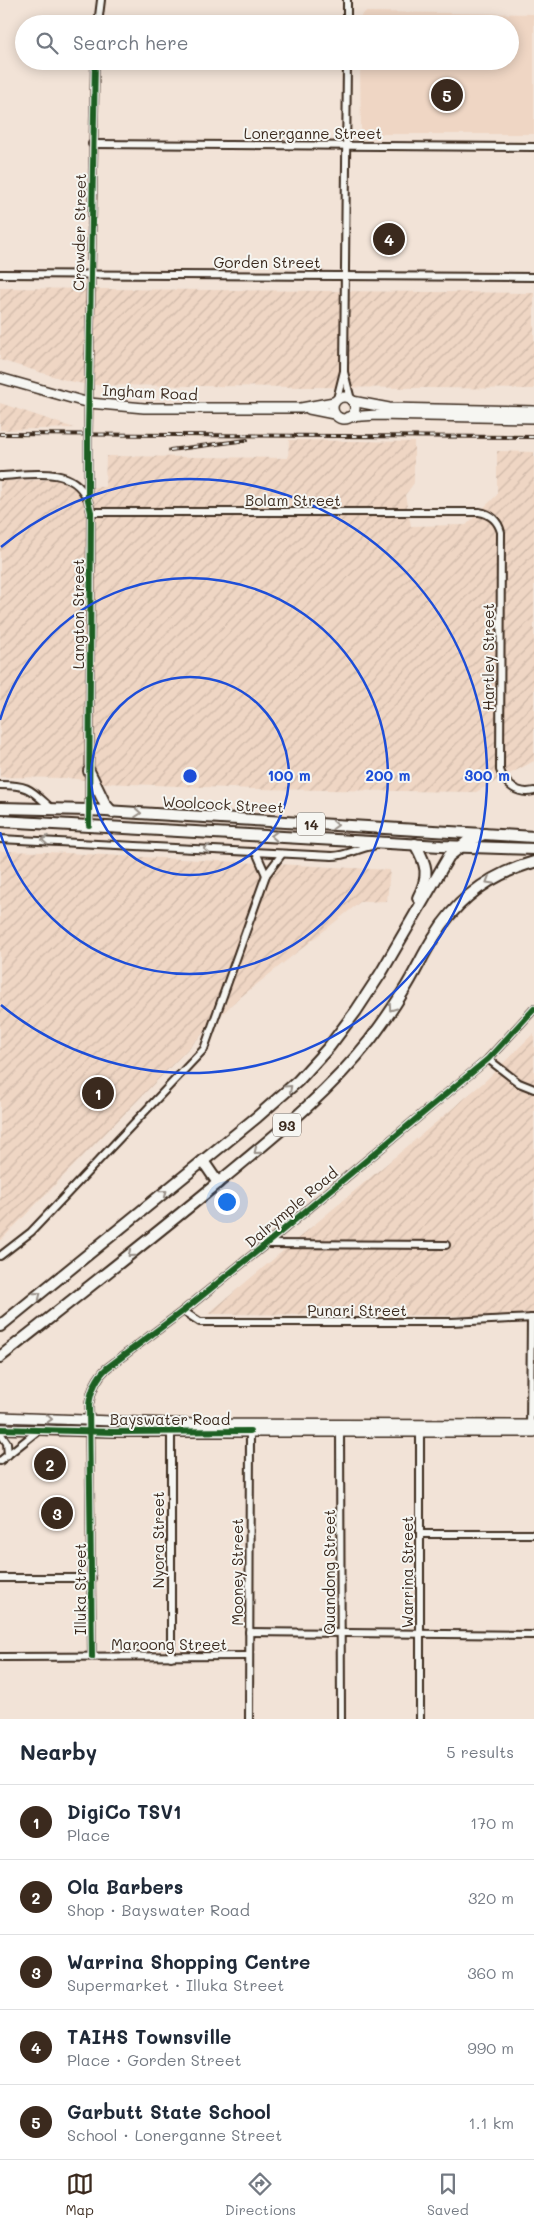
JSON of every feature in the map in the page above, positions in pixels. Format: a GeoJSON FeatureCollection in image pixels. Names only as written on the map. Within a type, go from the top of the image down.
{"type":"FeatureCollection","features":[{"type":"Feature","properties":{"kind":"main road","name":"Ingham Road"},"geometry":{"type":"LineString","coordinates":[[0,378],[89,403],[144,408],[302,408],[334,414]]}},
{"type":"Feature","properties":{"kind":"main road"},"geometry":{"type":"LineString","coordinates":[[534,411],[389,408],[344,397],[335,401],[334,414],[341,418],[389,415],[534,418]]}},
{"type":"Feature","properties":{"kind":"main road"},"geometry":{"type":"LineString","coordinates":[[348,417],[354,412],[352,400]]}},
{"type":"Feature","properties":{"kind":"main road","name":"Ingham Road"},"geometry":{"type":"LineString","coordinates":[[302,408],[335,401]]}},
{"type":"Feature","properties":{"kind":"main road"},"geometry":{"type":"LineString","coordinates":[[89,772],[105,804],[112,812]]}},
{"type":"Feature","properties":{"kind":"main road","name":"Woolcock Street"},"geometry":{"type":"LineString","coordinates":[[0,808],[89,810],[534,837]]}},
{"type":"Feature","properties":{"kind":"main road","name":"Woolcock Street"},"geometry":{"type":"LineString","coordinates":[[0,821],[534,849]]}},
{"type":"Feature","properties":{"kind":"main road"},"geometry":{"type":"LineString","coordinates":[[484,834],[480,843],[485,847]]}},
{"type":"Feature","properties":{"kind":"main road","name":"93"},"geometry":{"type":"LineString","coordinates":[[0,1326],[291,1087],[328,1047],[356,1011],[449,856],[460,846],[484,834]]}},
{"type":"Feature","properties":{"kind":"main road"},"geometry":{"type":"LineString","coordinates":[[393,950],[425,882],[425,862],[415,844]]}},
{"type":"Feature","properties":{"kind":"main road","name":"93"},"geometry":{"type":"LineString","coordinates":[[0,1357],[286,1127],[330,1085],[364,1046],[404,990],[434,937],[456,907],[485,883],[510,870],[534,862]]}},
{"type":"Feature","properties":{"kind":"main road"},"geometry":{"type":"LineString","coordinates":[[203,1161],[218,1183]]}},
{"type":"Feature","properties":{"kind":"main road","name":"Bayswater Road"},"geometry":{"type":"LineString","coordinates":[[0,1417],[90,1421],[171,1428]]}},
{"type":"Feature","properties":{"kind":"main road","name":"Bayswater Road"},"geometry":{"type":"LineString","coordinates":[[0,1429],[91,1432],[171,1428],[532,1428]]}},
{"type":"Feature","properties":{"kind":"street"},"geometry":{"type":"LineString","coordinates":[[99,15],[100,0]]}},
{"type":"Feature","properties":{"kind":"street"},"geometry":{"type":"LineString","coordinates":[[347,0],[347,15]]}},
{"type":"Feature","properties":{"kind":"street","name":"Crowder Street"},"geometry":{"type":"LineString","coordinates":[[89,403],[95,70]]}},
{"type":"Feature","properties":{"kind":"street"},"geometry":{"type":"LineString","coordinates":[[346,70],[344,371],[352,400]]}},
{"type":"Feature","properties":{"kind":"street","name":"Lonerganne Street"},"geometry":{"type":"LineString","coordinates":[[92,144],[534,147]]}},
{"type":"Feature","properties":{"kind":"street","name":"Gorden Street"},"geometry":{"type":"LineString","coordinates":[[0,274],[534,276]]}},
{"type":"Feature","properties":{"kind":"street"},"geometry":{"type":"LineString","coordinates":[[335,401],[344,371]]}},
{"type":"Feature","properties":{"kind":"street","name":"Langton Street"},"geometry":{"type":"LineString","coordinates":[[89,403],[88,500],[91,512],[89,825]]}},
{"type":"Feature","properties":{"kind":"street"},"geometry":{"type":"LineString","coordinates":[[0,476],[58,475],[71,479],[83,490],[88,500]]}},
{"type":"Feature","properties":{"kind":"street","name":"Bolam Street"},"geometry":{"type":"LineString","coordinates":[[91,512],[479,512],[494,518]]}},
{"type":"Feature","properties":{"kind":"street","name":"Hartley Street"},"geometry":{"type":"LineString","coordinates":[[494,518],[500,532],[500,770],[508,785],[517,790],[534,791]]}},
{"type":"Feature","properties":{"kind":"street"},"geometry":{"type":"LineString","coordinates":[[0,785],[24,786],[51,808]]}},
{"type":"Feature","properties":{"kind":"street"},"geometry":{"type":"LineString","coordinates":[[0,839],[343,856],[364,847],[399,843]]}},
{"type":"Feature","properties":{"kind":"street"},"geometry":{"type":"LineString","coordinates":[[256,852],[266,875]]}},
{"type":"Feature","properties":{"kind":"street"},"geometry":{"type":"LineString","coordinates":[[0,1256],[31,1232],[204,1049],[266,875],[282,854]]}},
{"type":"Feature","properties":{"kind":"street","name":"Dalrymple Road"},"geometry":{"type":"LineString","coordinates":[[91,1432],[90,1395],[95,1383],[103,1372],[266,1244],[488,1058],[534,1009]]}},
{"type":"Feature","properties":{"kind":"street"},"geometry":{"type":"LineString","coordinates":[[488,1058],[519,1083],[534,1090]]}},
{"type":"Feature","properties":{"kind":"street"},"geometry":{"type":"LineString","coordinates":[[266,1244],[446,1245]]}},
{"type":"Feature","properties":{"kind":"street","name":"Punari Street"},"geometry":{"type":"LineString","coordinates":[[183,1311],[200,1322],[451,1322],[533,1318]]}},
{"type":"Feature","properties":{"kind":"street"},"geometry":{"type":"LineString","coordinates":[[532,1428],[533,1318]]}},
{"type":"Feature","properties":{"kind":"street","name":"Nyora Street"},"geometry":{"type":"LineString","coordinates":[[170,1657],[171,1428]]}},
{"type":"Feature","properties":{"kind":"street","name":"Mooney Street"},"geometry":{"type":"LineString","coordinates":[[249,1719],[250,1428]]}},
{"type":"Feature","properties":{"kind":"street","name":"Quandong Street"},"geometry":{"type":"LineString","coordinates":[[340,1428],[341,1719]]}},
{"type":"Feature","properties":{"kind":"street","name":"Warrina Street"},"geometry":{"type":"LineString","coordinates":[[420,1428],[420,1719]]}},
{"type":"Feature","properties":{"kind":"street"},"geometry":{"type":"LineString","coordinates":[[0,1461],[39,1430]]}},
{"type":"Feature","properties":{"kind":"street","name":"Illuka Street"},"geometry":{"type":"LineString","coordinates":[[91,1432],[92,1657]]}},
{"type":"Feature","properties":{"kind":"street"},"geometry":{"type":"LineString","coordinates":[[0,1433],[7,1443],[8,1455]]}},
{"type":"Feature","properties":{"kind":"street"},"geometry":{"type":"LineString","coordinates":[[421,1534],[534,1534]]}},
{"type":"Feature","properties":{"kind":"street"},"geometry":{"type":"LineString","coordinates":[[0,1578],[92,1578]]}},
{"type":"Feature","properties":{"kind":"street"},"geometry":{"type":"LineString","coordinates":[[249,1632],[534,1635]]}},
{"type":"Feature","properties":{"kind":"street","name":"Maroong Street"},"geometry":{"type":"LineString","coordinates":[[0,1657],[249,1656]]}},
{"type":"Feature","properties":{"kind":"shaded area"},"geometry":{"type":"Polygon","coordinates":[[[365,12],[534,14],[534,134],[367,134],[361,129],[360,70],[519,70],[519,15],[362,15],[365,12]]]}},
{"type":"Feature","properties":{"kind":"shaded area"},"geometry":{"type":"Polygon","coordinates":[[[0,288],[534,293],[534,389],[89,385],[69,381],[0,360],[0,288]]]}},
{"type":"Feature","properties":{"kind":"shaded area"},"geometry":{"type":"Polygon","coordinates":[[[0,403],[74,428],[0,430],[0,403]]]}},
{"type":"Feature","properties":{"kind":"shaded area"},"geometry":{"type":"Polygon","coordinates":[[[289,440],[414,442],[414,483],[405,495],[411,526],[466,525],[497,495],[497,451],[534,452],[534,761],[476,792],[254,789],[105,783],[69,778],[0,777],[0,481],[62,479],[70,487],[105,487],[106,456],[288,458],[289,440]]]}},
{"type":"Feature","properties":{"kind":"shaded area"},"geometry":{"type":"Polygon","coordinates":[[[0,851],[390,870],[387,901],[360,902],[232,1004],[0,1241],[0,851]]]}},
{"type":"Feature","properties":{"kind":"shaded area"},"geometry":{"type":"Polygon","coordinates":[[[534,1033],[534,1316],[208,1314],[484,1082],[534,1033]]]}},
{"type":"Feature","properties":{"kind":"railway"},"geometry":{"type":"LineString","coordinates":[[0,434],[534,437]]}},
{"type":"Feature","properties":{"kind":"railway"},"geometry":{"type":"LineString","coordinates":[[170,450],[247,440]]}},
{"type":"Feature","properties":{"kind":"cycle path"},"geometry":{"type":"LineString","coordinates":[[89,825],[91,512],[88,500],[88,434],[95,70]]}},
{"type":"Feature","properties":{"kind":"cycle path"},"geometry":{"type":"LineString","coordinates":[[92,1657],[89,1405],[97,1380],[107,1368],[183,1311],[266,1244],[488,1059],[534,1009]]}},
{"type":"Feature","properties":{"kind":"cycle path"},"geometry":{"type":"LineString","coordinates":[[0,1429],[114,1432],[250,1431]]}},
{"type":"Feature","properties":{"kind":"place","name":"Garbutt State School"},"geometry":{"type":"Point","coordinates":[447,95]}},
{"type":"Feature","properties":{"kind":"place","name":"TAIHS Townsville"},"geometry":{"type":"Point","coordinates":[389,239]}},
{"type":"Feature","properties":{"kind":"place","name":"DigiCo TSV1"},"geometry":{"type":"Point","coordinates":[98,1093]}},
{"type":"Feature","properties":{"kind":"place","name":"Ola Barbers"},"geometry":{"type":"Point","coordinates":[50,1464]}},
{"type":"Feature","properties":{"kind":"place","name":"Warrina Shopping Centre"},"geometry":{"type":"Point","coordinates":[57,1513]}}]}
